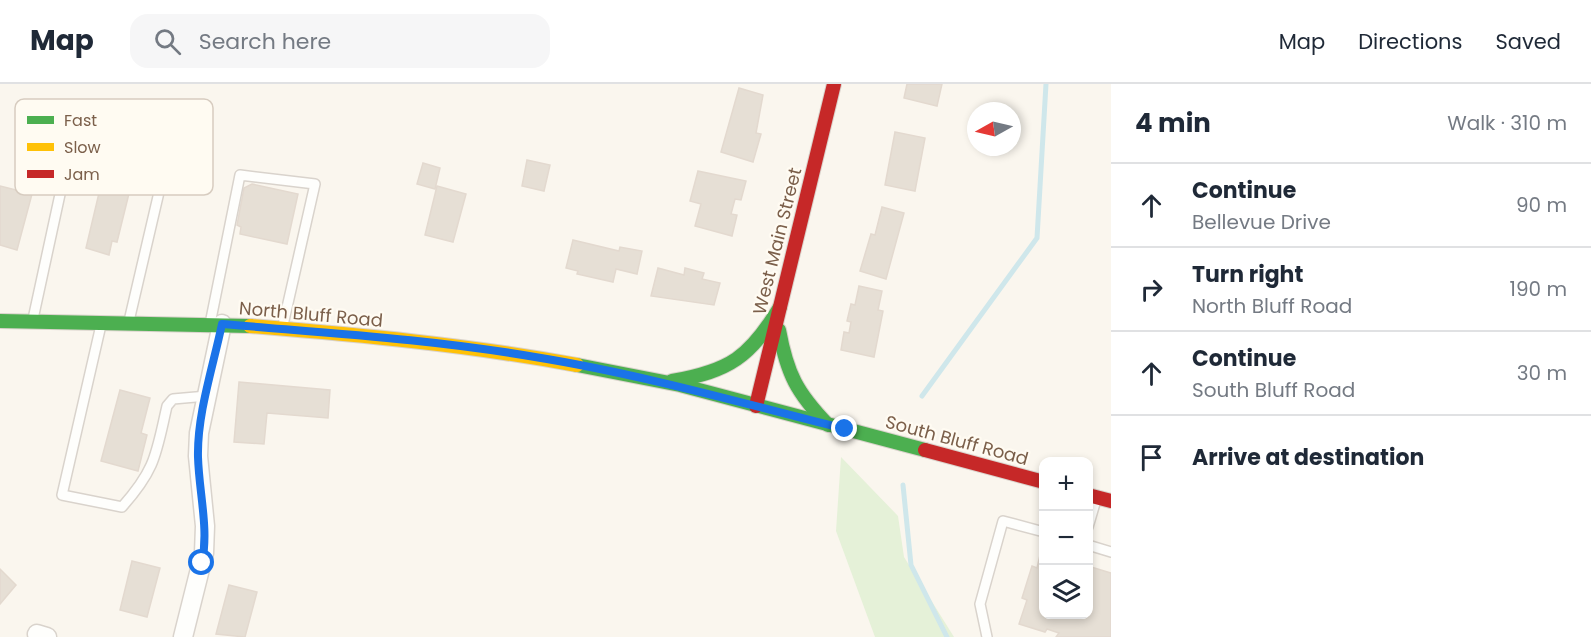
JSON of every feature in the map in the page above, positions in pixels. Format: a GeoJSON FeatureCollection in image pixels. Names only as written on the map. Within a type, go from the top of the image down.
{"type":"FeatureCollection","features":[{"type":"Feature","properties":{"kind":"main road","name":"West Main Street"},"geometry":{"type":"LineString","coordinates":[[756,406],[834,84]]}},
{"type":"Feature","properties":{"kind":"main road"},"geometry":{"type":"LineString","coordinates":[[665,382],[696,378],[743,360],[763,337],[779,311]]}},
{"type":"Feature","properties":{"kind":"main road"},"geometry":{"type":"LineString","coordinates":[[779,311],[785,367],[800,396],[828,425]]}},
{"type":"Feature","properties":{"kind":"main road","name":"North Bluff Road"},"geometry":{"type":"LineString","coordinates":[[0,321],[216,324],[452,345],[534,357],[665,382],[756,406]]}},
{"type":"Feature","properties":{"kind":"main road","name":"South Bluff Road"},"geometry":{"type":"LineString","coordinates":[[756,406],[1039,481]]}},
{"type":"Feature","properties":{"kind":"main road"},"geometry":{"type":"LineString","coordinates":[[1093,496],[1111,501]]}},
{"type":"Feature","properties":{"kind":"street"},"geometry":{"type":"LineString","coordinates":[[183,637],[204,552],[205,526],[198,456],[216,324]]}},
{"type":"Feature","properties":{"kind":"lane"},"geometry":{"type":"LineString","coordinates":[[216,324],[240,175],[315,184],[282,329]]}},
{"type":"Feature","properties":{"kind":"lane"},"geometry":{"type":"LineString","coordinates":[[33,322],[60,195]]}},
{"type":"Feature","properties":{"kind":"lane"},"geometry":{"type":"LineString","coordinates":[[128,323],[158,195]]}},
{"type":"Feature","properties":{"kind":"lane"},"geometry":{"type":"LineString","coordinates":[[101,323],[62,495],[122,507],[142,485],[154,464],[167,406],[173,399],[207,396]]}},
{"type":"Feature","properties":{"kind":"lane"},"geometry":{"type":"LineString","coordinates":[[987,637],[980,604],[1003,521],[1039,531]]}},
{"type":"Feature","properties":{"kind":"lane"},"geometry":{"type":"LineString","coordinates":[[1093,546],[1111,552]]}},
{"type":"Feature","properties":{"kind":"green space"},"geometry":{"type":"Polygon","coordinates":[[[841,457],[898,516],[904,557],[954,637],[875,637],[836,531],[841,457]]]}},
{"type":"Feature","properties":{"kind":"building"},"geometry":{"type":"Polygon","coordinates":[[[907,84],[942,84],[937,106],[904,98],[907,84]]]}},
{"type":"Feature","properties":{"kind":"building"},"geometry":{"type":"Polygon","coordinates":[[[739,88],[763,95],[756,133],[761,134],[753,162],[721,152],[739,88]]]}},
{"type":"Feature","properties":{"kind":"building"},"geometry":{"type":"Polygon","coordinates":[[[895,132],[925,138],[915,191],[885,185],[895,132]]]}},
{"type":"Feature","properties":{"kind":"building"},"geometry":{"type":"Polygon","coordinates":[[[527,160],[550,165],[544,191],[522,186],[527,160]]]}},
{"type":"Feature","properties":{"kind":"building"},"geometry":{"type":"Polygon","coordinates":[[[423,163],[440,168],[435,189],[417,184],[423,163]]]}},
{"type":"Feature","properties":{"kind":"building"},"geometry":{"type":"Polygon","coordinates":[[[698,171],[746,181],[741,200],[735,199],[731,214],[737,215],[732,236],[695,226],[701,204],[690,201],[698,171]]]}},
{"type":"Feature","properties":{"kind":"building"},"geometry":{"type":"Polygon","coordinates":[[[252,184],[298,194],[287,244],[240,234],[241,227],[237,225],[244,188],[252,184]]]}},
{"type":"Feature","properties":{"kind":"building"},"geometry":{"type":"Polygon","coordinates":[[[0,186],[15,190],[15,195],[32,195],[17,250],[0,245],[0,186]]]}},
{"type":"Feature","properties":{"kind":"building"},"geometry":{"type":"Polygon","coordinates":[[[437,186],[466,194],[453,242],[425,235],[437,186]]]}},
{"type":"Feature","properties":{"kind":"building"},"geometry":{"type":"Polygon","coordinates":[[[99,195],[129,195],[117,242],[112,241],[109,255],[86,248],[99,195]]]}},
{"type":"Feature","properties":{"kind":"building"},"geometry":{"type":"Polygon","coordinates":[[[882,207],[904,213],[886,279],[860,271],[871,234],[875,235],[882,207]]]}},
{"type":"Feature","properties":{"kind":"building"},"geometry":{"type":"Polygon","coordinates":[[[573,240],[619,251],[620,247],[642,251],[637,274],[616,269],[613,282],[577,274],[578,271],[566,268],[573,240]]]}},
{"type":"Feature","properties":{"kind":"building"},"geometry":{"type":"Polygon","coordinates":[[[658,268],[684,275],[685,268],[704,273],[702,279],[720,283],[714,305],[651,296],[658,268]]]}},
{"type":"Feature","properties":{"kind":"building"},"geometry":{"type":"Polygon","coordinates":[[[859,286],[882,291],[878,310],[883,311],[874,357],[841,350],[844,332],[849,333],[851,322],[847,321],[851,304],[855,305],[859,286]]]}},
{"type":"Feature","properties":{"kind":"building"},"geometry":{"type":"Polygon","coordinates":[[[239,382],[330,390],[328,418],[267,413],[264,444],[234,442],[239,382]]]}},
{"type":"Feature","properties":{"kind":"building"},"geometry":{"type":"Polygon","coordinates":[[[120,390],[150,398],[141,433],[147,435],[138,471],[101,461],[120,390]]]}},
{"type":"Feature","properties":{"kind":"building"},"geometry":{"type":"Polygon","coordinates":[[[1039,560],[1039,619],[1093,619],[1093,568],[1111,573],[1111,637],[1056,637],[1059,633],[1047,629],[1045,632],[1019,624],[1027,600],[1022,598],[1032,566],[1037,568],[1039,560]]]}},
{"type":"Feature","properties":{"kind":"building"},"geometry":{"type":"Polygon","coordinates":[[[132,561],[160,568],[147,617],[120,610],[132,561]]]}},
{"type":"Feature","properties":{"kind":"building"},"geometry":{"type":"Polygon","coordinates":[[[0,569],[16,585],[0,604],[0,569]]]}},
{"type":"Feature","properties":{"kind":"building"},"geometry":{"type":"Polygon","coordinates":[[[229,585],[257,592],[245,637],[216,634],[229,585]]]}},
{"type":"Feature","properties":{"kind":"waterway"},"geometry":{"type":"LineString","coordinates":[[922,396],[1037,238],[1046,84]]}},
{"type":"Feature","properties":{"kind":"waterway"},"geometry":{"type":"LineString","coordinates":[[903,485],[911,565],[947,637]]}},
{"type":"Feature","properties":{"kind":"traffic: fast"},"geometry":{"type":"LineString","coordinates":[[672,381],[709,372],[736,359],[759,338],[780,307]]}},
{"type":"Feature","properties":{"kind":"traffic: fast"},"geometry":{"type":"LineString","coordinates":[[0,321],[250,326]]}},
{"type":"Feature","properties":{"kind":"traffic: fast"},"geometry":{"type":"LineString","coordinates":[[779,330],[786,359],[795,382],[808,403],[828,425]]}},
{"type":"Feature","properties":{"kind":"traffic: fast"},"geometry":{"type":"LineString","coordinates":[[577,365],[680,385],[925,450]]}},
{"type":"Feature","properties":{"kind":"traffic: slow"},"geometry":{"type":"LineString","coordinates":[[250,326],[455,346],[577,365]]}},
{"type":"Feature","properties":{"kind":"traffic: jam"},"geometry":{"type":"LineString","coordinates":[[756,406],[834,84]]}},
{"type":"Feature","properties":{"kind":"traffic: jam"},"geometry":{"type":"LineString","coordinates":[[925,450],[1039,481]]}},
{"type":"Feature","properties":{"kind":"traffic: jam"},"geometry":{"type":"LineString","coordinates":[[1093,496],[1111,501]]}},
{"type":"Feature","properties":{"kind":"route"},"geometry":{"type":"LineString","coordinates":[[202,563],[205,526],[198,456],[200,433],[222,324],[376,336],[534,357],[680,385],[845,429]]}}]}
